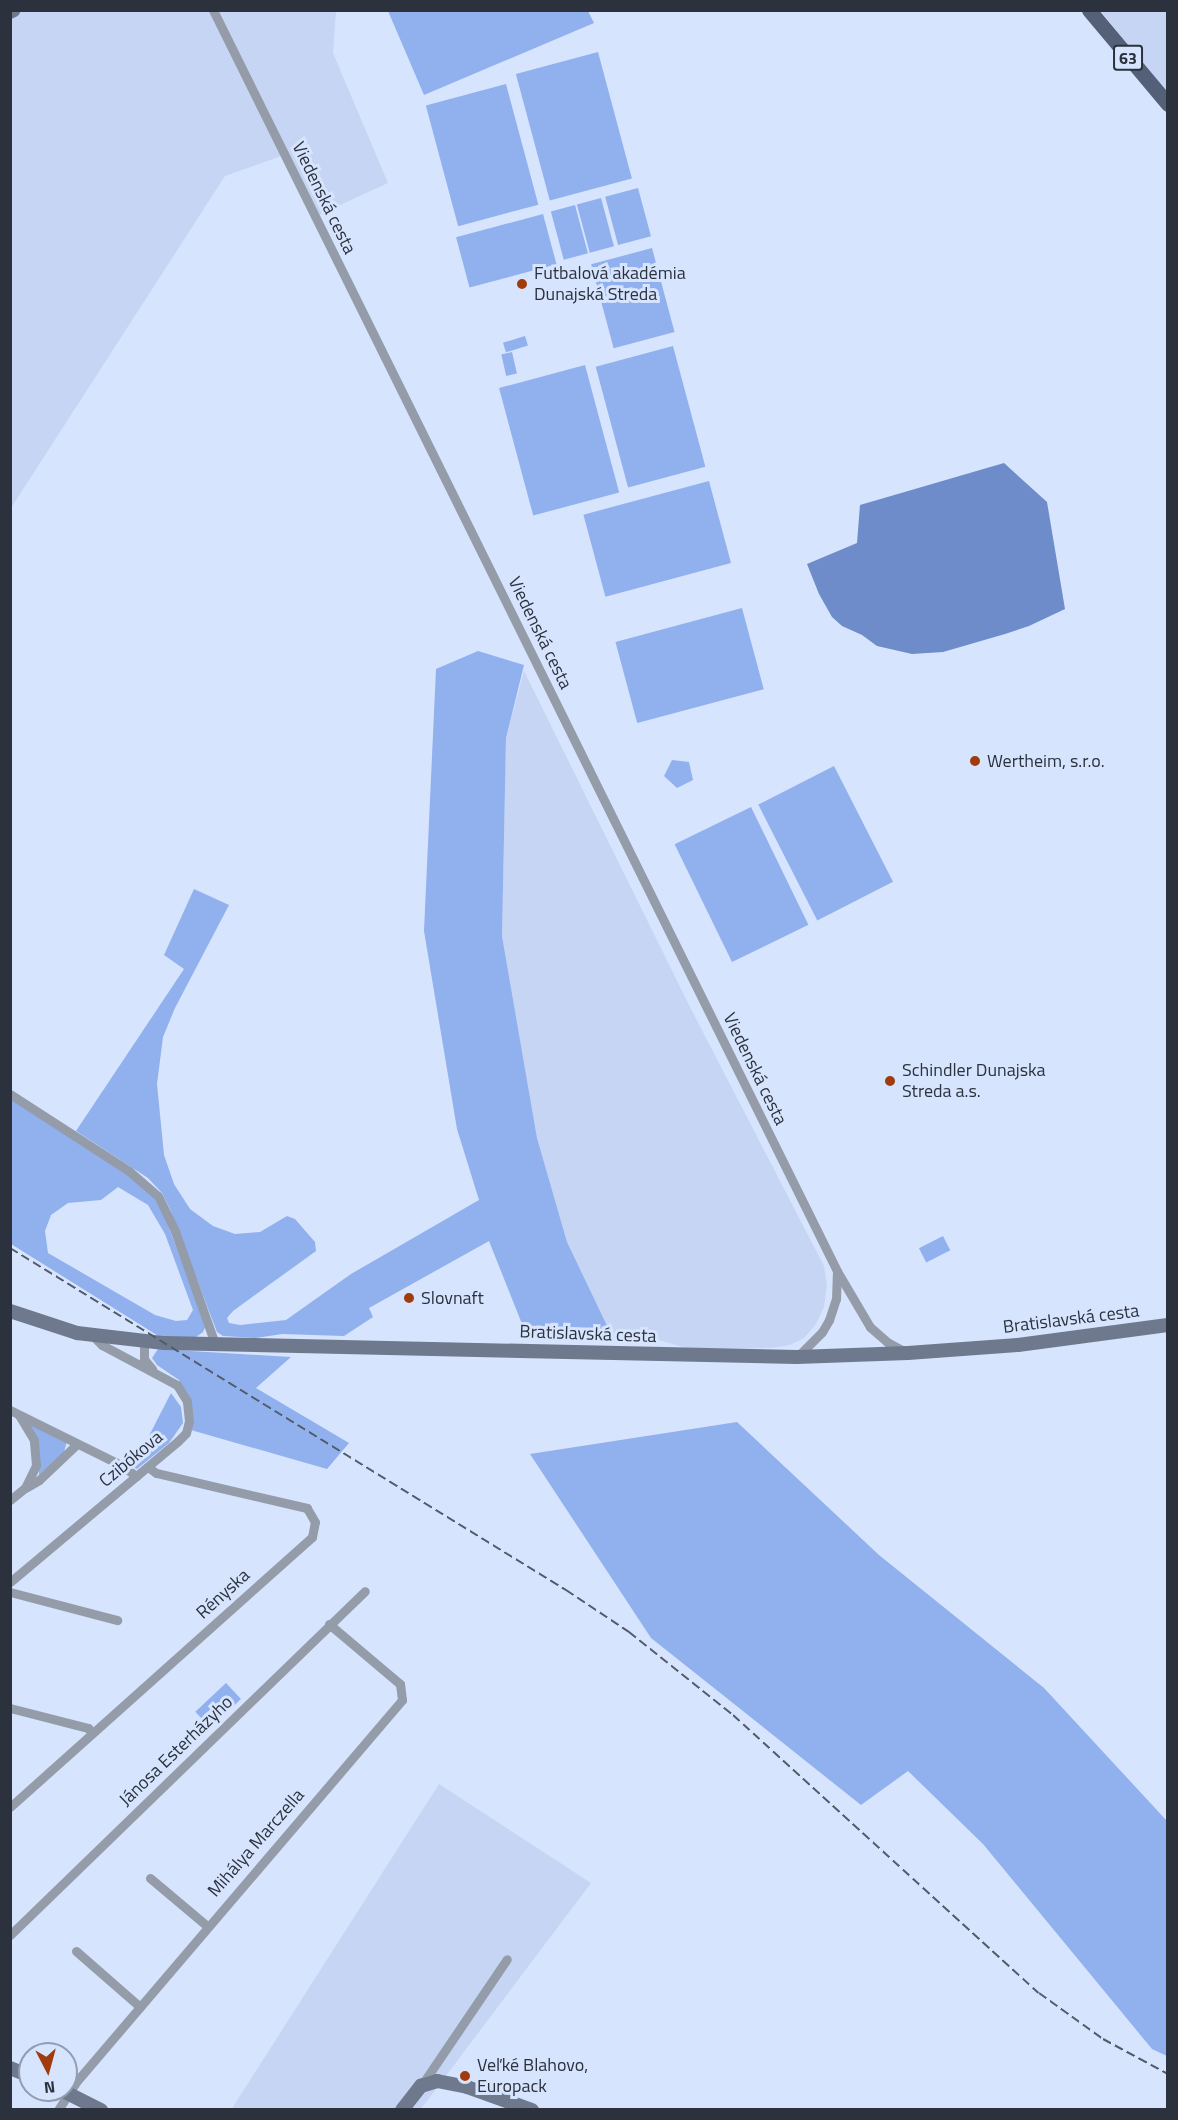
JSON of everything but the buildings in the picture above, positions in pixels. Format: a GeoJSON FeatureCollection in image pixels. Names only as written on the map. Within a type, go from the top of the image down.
{"type":"FeatureCollection","features":[{"type":"Feature","properties":{"kind":"main road","name":"63"},"geometry":{"type":"LineString","coordinates":[[1089,10],[1167,104]]}},
{"type":"Feature","properties":{"kind":"street","name":"Viedenská cesta"},"geometry":{"type":"LineString","coordinates":[[214,12],[837,1271],[870,1327],[887,1342],[908,1353]]}},
{"type":"Feature","properties":{"kind":"street"},"geometry":{"type":"LineString","coordinates":[[10,1094],[129,1171],[158,1196],[175,1231],[215,1344]]}},
{"type":"Feature","properties":{"kind":"street","name":"Viedenská cesta"},"geometry":{"type":"LineString","coordinates":[[797,1357],[822,1332],[829,1320],[836,1299],[837,1271]]}},
{"type":"Feature","properties":{"kind":"street","name":"Bratislavská cesta"},"geometry":{"type":"LineString","coordinates":[[10,1311],[93,1336],[144,1341],[797,1357],[908,1353],[1018,1345],[1167,1325]]}},
{"type":"Feature","properties":{"kind":"street","name":"Czibókova"},"geometry":{"type":"LineString","coordinates":[[10,1582],[186,1433],[190,1410],[177,1386],[102,1345],[93,1336]]}},
{"type":"Feature","properties":{"kind":"street"},"geometry":{"type":"LineString","coordinates":[[144,1341],[144,1359],[154,1372]]}},
{"type":"Feature","properties":{"kind":"street"},"geometry":{"type":"LineString","coordinates":[[14,1412],[121,1465],[136,1476]]}},
{"type":"Feature","properties":{"kind":"street"},"geometry":{"type":"LineString","coordinates":[[14,1412],[28,1426],[36,1449],[34,1473],[25,1488]]}},
{"type":"Feature","properties":{"kind":"street"},"geometry":{"type":"LineString","coordinates":[[10,1500],[39,1480],[77,1444]]}},
{"type":"Feature","properties":{"kind":"street","name":"Rényska"},"geometry":{"type":"LineString","coordinates":[[10,1807],[312,1537],[315,1522],[307,1508],[156,1473],[148,1467]]}},
{"type":"Feature","properties":{"kind":"street","name":"Jánosa Esterházyho"},"geometry":{"type":"LineString","coordinates":[[10,1935],[365,1591]]}},
{"type":"Feature","properties":{"kind":"street"},"geometry":{"type":"LineString","coordinates":[[10,1592],[117,1620]]}},
{"type":"Feature","properties":{"kind":"street","name":"Mihálya Marczella"},"geometry":{"type":"LineString","coordinates":[[78,2080],[402,1700],[400,1684],[329,1624]]}},
{"type":"Feature","properties":{"kind":"street"},"geometry":{"type":"LineString","coordinates":[[10,1708],[88,1728],[92,1733]]}},
{"type":"Feature","properties":{"kind":"street"},"geometry":{"type":"LineString","coordinates":[[150,1878],[207,1926]]}},
{"type":"Feature","properties":{"kind":"street"},"geometry":{"type":"LineString","coordinates":[[76,1951],[140,2007]]}},
{"type":"Feature","properties":{"kind":"street"},"geometry":{"type":"LineString","coordinates":[[402,2109],[421,2086],[507,1959]]}},
{"type":"Feature","properties":{"kind":"street"},"geometry":{"type":"LineString","coordinates":[[421,2086],[429,2082],[447,2082],[532,2109]]}},
{"type":"Feature","properties":{"kind":"street"},"geometry":{"type":"LineString","coordinates":[[78,2098],[100,2109]]}},
{"type":"Feature","properties":{"kind":"shaded area"},"geometry":{"type":"Polygon","coordinates":[[[11,11],[336,11],[333,53],[388,183],[316,216],[287,154],[225,176],[11,508],[11,11]]]}},
{"type":"Feature","properties":{"kind":"shaded area"},"geometry":{"type":"Polygon","coordinates":[[[388,11],[588,11],[594,23],[424,95],[388,11]]]}},
{"type":"Feature","properties":{"kind":"shaded area"},"geometry":{"type":"Polygon","coordinates":[[[1101,11],[1167,11],[1167,92],[1149,71],[1101,11]]]}},
{"type":"Feature","properties":{"kind":"shaded area"},"geometry":{"type":"Polygon","coordinates":[[[598,52],[632,179],[550,201],[516,74],[598,52]]]}},
{"type":"Feature","properties":{"kind":"shaded area"},"geometry":{"type":"Polygon","coordinates":[[[506,84],[538,205],[458,226],[426,105],[506,84]]]}},
{"type":"Feature","properties":{"kind":"shaded area"},"geometry":{"type":"Polygon","coordinates":[[[638,188],[651,236],[618,245],[605,197],[638,188]]]}},
{"type":"Feature","properties":{"kind":"shaded area"},"geometry":{"type":"Polygon","coordinates":[[[601,198],[614,246],[590,253],[577,204],[601,198]]]}},
{"type":"Feature","properties":{"kind":"shaded area"},"geometry":{"type":"Polygon","coordinates":[[[575,205],[588,253],[564,260],[551,211],[575,205]]]}},
{"type":"Feature","properties":{"kind":"shaded area"},"geometry":{"type":"Polygon","coordinates":[[[543,214],[556,264],[470,288],[456,237],[543,214]]]}},
{"type":"Feature","properties":{"kind":"shaded area"},"geometry":{"type":"Polygon","coordinates":[[[652,248],[675,332],[614,348],[591,264],[652,248]]]}},
{"type":"Feature","properties":{"kind":"shaded area"},"geometry":{"type":"Polygon","coordinates":[[[525,336],[528,346],[506,352],[503,343],[525,336]]]}},
{"type":"Feature","properties":{"kind":"shaded area"},"geometry":{"type":"Polygon","coordinates":[[[673,346],[705,467],[628,487],[596,367],[673,346]]]}},
{"type":"Feature","properties":{"kind":"shaded area"},"geometry":{"type":"Polygon","coordinates":[[[512,352],[517,373],[506,376],[501,354],[512,352]]]}},
{"type":"Feature","properties":{"kind":"shaded area"},"geometry":{"type":"Polygon","coordinates":[[[585,365],[619,493],[533,516],[499,388],[585,365]]]}},
{"type":"Feature","properties":{"kind":"shaded area"},"geometry":{"type":"Polygon","coordinates":[[[1004,463],[1047,502],[1065,609],[1029,626],[1005,634],[943,652],[912,654],[877,646],[862,635],[842,626],[832,617],[819,594],[807,564],[857,543],[860,505],[1004,463]]]}},
{"type":"Feature","properties":{"kind":"shaded area"},"geometry":{"type":"Polygon","coordinates":[[[709,481],[731,563],[605,597],[583,515],[709,481]]]}},
{"type":"Feature","properties":{"kind":"shaded area"},"geometry":{"type":"Polygon","coordinates":[[[742,608],[764,689],[637,723],[615,642],[742,608]]]}},
{"type":"Feature","properties":{"kind":"shaded area"},"geometry":{"type":"Polygon","coordinates":[[[478,651],[524,665],[506,738],[502,936],[537,1138],[567,1242],[612,1336],[528,1339],[489,1241],[369,1308],[373,1317],[344,1336],[282,1334],[256,1338],[223,1336],[217,1332],[162,1193],[148,1178],[76,1131],[184,969],[164,955],[194,889],[229,905],[175,1008],[163,1037],[157,1084],[164,1155],[174,1184],[190,1209],[213,1226],[235,1234],[260,1232],[287,1216],[295,1219],[315,1242],[316,1251],[233,1311],[227,1318],[229,1323],[240,1325],[286,1320],[351,1274],[479,1200],[457,1129],[424,931],[436,669],[478,651]]]}},
{"type":"Feature","properties":{"kind":"shaded area"},"geometry":{"type":"Polygon","coordinates":[[[524,671],[691,1009],[824,1266],[827,1285],[824,1307],[816,1324],[804,1338],[790,1345],[771,1348],[691,1349],[654,1339],[612,1336],[567,1242],[537,1138],[502,936],[506,738],[524,671]]]}},
{"type":"Feature","properties":{"kind":"shaded area"},"geometry":{"type":"Polygon","coordinates":[[[672,760],[689,762],[693,780],[677,788],[664,776],[672,760]]]}},
{"type":"Feature","properties":{"kind":"shaded area"},"geometry":{"type":"Polygon","coordinates":[[[834,766],[893,882],[817,920],[758,805],[834,766]]]}},
{"type":"Feature","properties":{"kind":"shaded area"},"geometry":{"type":"Polygon","coordinates":[[[751,807],[808,925],[732,962],[675,844],[751,807]]]}},
{"type":"Feature","properties":{"kind":"shaded area"},"geometry":{"type":"Polygon","coordinates":[[[11,1099],[133,1177],[150,1192],[162,1211],[206,1325],[203,1332],[196,1337],[160,1337],[11,1244],[11,1099]],[[118,1187],[101,1200],[68,1203],[51,1215],[45,1231],[48,1253],[155,1315],[176,1321],[187,1320],[193,1310],[165,1234],[148,1205],[118,1187]]]}},
{"type":"Feature","properties":{"kind":"shaded area"},"geometry":{"type":"Polygon","coordinates":[[[943,1236],[950,1250],[926,1263],[919,1248],[943,1236]]]}},
{"type":"Feature","properties":{"kind":"shaded area"},"geometry":{"type":"Polygon","coordinates":[[[158,1349],[291,1357],[256,1388],[349,1443],[327,1469],[191,1430],[192,1403],[179,1380],[157,1365],[152,1358],[158,1349]]]}},
{"type":"Feature","properties":{"kind":"shaded area"},"geometry":{"type":"Polygon","coordinates":[[[171,1393],[181,1407],[183,1423],[169,1443],[137,1469],[133,1467],[171,1393]]]}},
{"type":"Feature","properties":{"kind":"shaded area"},"geometry":{"type":"Polygon","coordinates":[[[27,1420],[67,1441],[64,1452],[39,1475],[39,1464],[27,1420]]]}},
{"type":"Feature","properties":{"kind":"shaded area"},"geometry":{"type":"Polygon","coordinates":[[[737,1422],[879,1555],[1044,1688],[1167,1821],[1167,2056],[1152,2049],[983,1844],[908,1771],[861,1805],[651,1638],[530,1454],[737,1422]]]}},
{"type":"Feature","properties":{"kind":"shaded area"},"geometry":{"type":"Polygon","coordinates":[[[226,1683],[241,1699],[210,1728],[195,1712],[226,1683]]]}},
{"type":"Feature","properties":{"kind":"shaded area"},"geometry":{"type":"Polygon","coordinates":[[[439,1784],[591,1883],[421,2109],[231,2110],[439,1784]]]}},
{"type":"Feature","properties":{"kind":"railway"},"geometry":{"type":"LineString","coordinates":[[10,1248],[566,1590],[629,1632],[733,1715],[1039,1993],[1103,2039],[1168,2074]]}},
{"type":"Feature","properties":{"kind":"place","name":"Futbalová akadémia Dunajská Streda"},"geometry":{"type":"Point","coordinates":[522,284]}},
{"type":"Feature","properties":{"kind":"place","name":"Wertheim, s.r.o."},"geometry":{"type":"Point","coordinates":[975,761]}},
{"type":"Feature","properties":{"kind":"place","name":"Schindler Dunajska Streda a.s."},"geometry":{"type":"Point","coordinates":[890,1081]}},
{"type":"Feature","properties":{"kind":"place","name":"Slovnaft"},"geometry":{"type":"Point","coordinates":[409,1298]}},
{"type":"Feature","properties":{"kind":"place","name":"Veľké Blahovo, Europack"},"geometry":{"type":"Point","coordinates":[465,2076]}}]}
